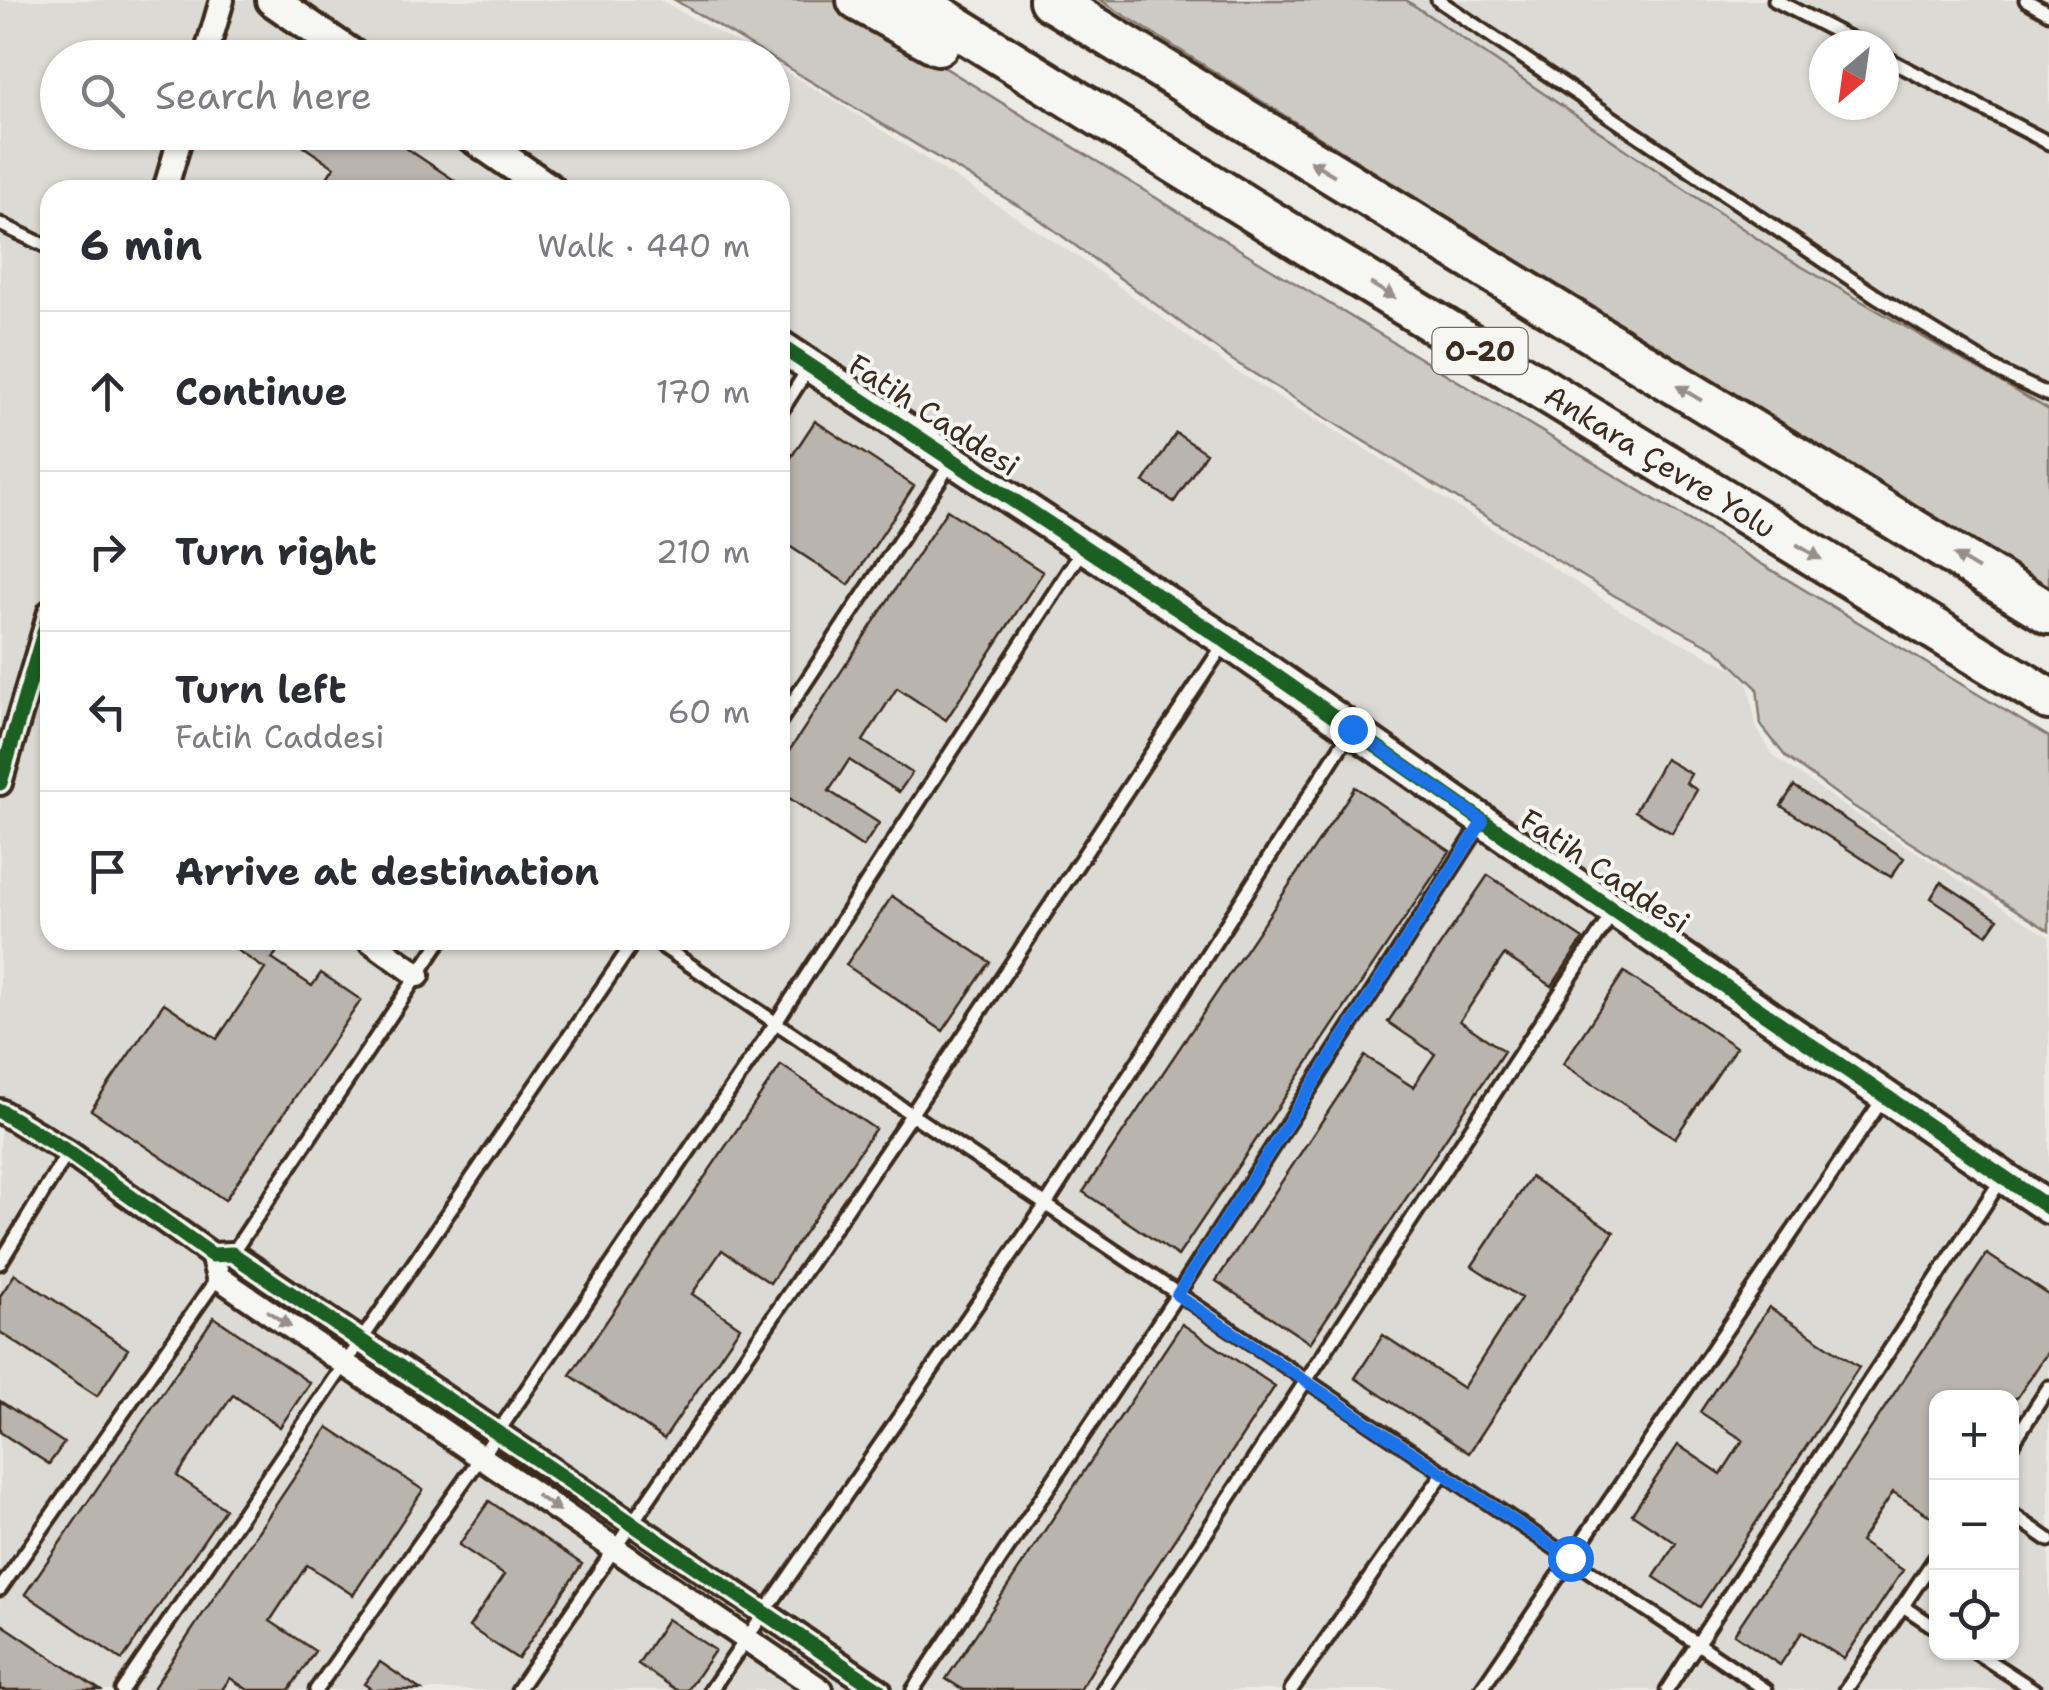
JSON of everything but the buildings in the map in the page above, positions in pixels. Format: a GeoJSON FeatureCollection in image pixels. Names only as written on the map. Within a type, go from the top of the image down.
{"type":"FeatureCollection","features":[{"type":"Feature","properties":{"kind":"highway"},"geometry":{"type":"LineString","coordinates":[[858,0],[1319,252]]}},
{"type":"Feature","properties":{"kind":"highway","name":"Ankara Çevre Yolu"},"geometry":{"type":"LineString","coordinates":[[913,0],[2049,698]]}},
{"type":"Feature","properties":{"kind":"highway","name":"O-20"},"geometry":{"type":"LineString","coordinates":[[1050,0],[2049,613]]}},
{"type":"Feature","properties":{"kind":"highway"},"geometry":{"type":"LineString","coordinates":[[1066,0],[1232,114]]}},
{"type":"Feature","properties":{"kind":"street"},"geometry":{"type":"LineString","coordinates":[[210,40],[222,0]]}},
{"type":"Feature","properties":{"kind":"street"},"geometry":{"type":"LineString","coordinates":[[272,0],[330,40]]}},
{"type":"Feature","properties":{"kind":"street"},"geometry":{"type":"LineString","coordinates":[[168,180],[177,150]]}},
{"type":"Feature","properties":{"kind":"street"},"geometry":{"type":"LineString","coordinates":[[491,150],[534,180]]}},
{"type":"Feature","properties":{"kind":"street","name":"Fatih Caddesi"},"geometry":{"type":"LineString","coordinates":[[790,353],[1226,641],[2049,1208]]}},
{"type":"Feature","properties":{"kind":"street"},"geometry":{"type":"LineString","coordinates":[[0,782],[40,646]]}},
{"type":"Feature","properties":{"kind":"street"},"geometry":{"type":"LineString","coordinates":[[383,950],[418,975]]}},
{"type":"Feature","properties":{"kind":"street"},"geometry":{"type":"LineString","coordinates":[[0,1110],[68,1152],[220,1262],[346,1364],[821,1690]]}},
{"type":"Feature","properties":{"kind":"street"},"geometry":{"type":"LineString","coordinates":[[220,1262],[362,1341],[879,1690]]}},
{"type":"Feature","properties":{"kind":"lane"},"geometry":{"type":"LineString","coordinates":[[1438,0],[1876,296],[2002,373],[2049,396]]}},
{"type":"Feature","properties":{"kind":"lane"},"geometry":{"type":"LineString","coordinates":[[1450,8],[1465,0]]}},
{"type":"Feature","properties":{"kind":"lane"},"geometry":{"type":"LineString","coordinates":[[1776,0],[1833,30]]}},
{"type":"Feature","properties":{"kind":"lane"},"geometry":{"type":"LineString","coordinates":[[2026,0],[2049,14]]}},
{"type":"Feature","properties":{"kind":"lane"},"geometry":{"type":"LineString","coordinates":[[1899,65],[2049,143]]}},
{"type":"Feature","properties":{"kind":"lane"},"geometry":{"type":"LineString","coordinates":[[0,224],[40,243]]}},
{"type":"Feature","properties":{"kind":"lane"},"geometry":{"type":"LineString","coordinates":[[790,397],[810,366]]}},
{"type":"Feature","properties":{"kind":"lane"},"geometry":{"type":"LineString","coordinates":[[790,706],[953,460]]}},
{"type":"Feature","properties":{"kind":"lane"},"geometry":{"type":"LineString","coordinates":[[316,1690],[775,1024],[1084,547]]}},
{"type":"Feature","properties":{"kind":"lane"},"geometry":{"type":"LineString","coordinates":[[518,1690],[912,1115],[1226,641]]}},
{"type":"Feature","properties":{"kind":"lane"},"geometry":{"type":"LineString","coordinates":[[711,1690],[1046,1203],[1352,729]]}},
{"type":"Feature","properties":{"kind":"lane"},"geometry":{"type":"LineString","coordinates":[[913,1690],[1177,1295],[1483,821]]}},
{"type":"Feature","properties":{"kind":"lane"},"geometry":{"type":"LineString","coordinates":[[1103,1690],[1614,911]]}},
{"type":"Feature","properties":{"kind":"lane"},"geometry":{"type":"LineString","coordinates":[[0,1589],[434,950]]}},
{"type":"Feature","properties":{"kind":"lane"},"geometry":{"type":"LineString","coordinates":[[122,1690],[628,950]]}},
{"type":"Feature","properties":{"kind":"lane"},"geometry":{"type":"LineString","coordinates":[[667,950],[1766,1690]]}},
{"type":"Feature","properties":{"kind":"lane"},"geometry":{"type":"LineString","coordinates":[[1480,1690],[1886,1095]]}},
{"type":"Feature","properties":{"kind":"lane"},"geometry":{"type":"LineString","coordinates":[[0,1263],[68,1152]]}},
{"type":"Feature","properties":{"kind":"lane"},"geometry":{"type":"LineString","coordinates":[[1667,1690],[2003,1177]]}},
{"type":"Feature","properties":{"kind":"lane"},"geometry":{"type":"LineString","coordinates":[[2019,1433],[2049,1388]]}},
{"type":"Feature","properties":{"kind":"lane"},"geometry":{"type":"LineString","coordinates":[[1291,1690],[1444,1472]]}},
{"type":"Feature","properties":{"kind":"lane"},"geometry":{"type":"LineString","coordinates":[[2019,1519],[2049,1540]]}},
{"type":"Feature","properties":{"kind":"lane"},"geometry":{"type":"LineString","coordinates":[[1846,1690],[1929,1567]]}},
{"type":"Feature","properties":{"kind":"lane"},"geometry":{"type":"LineString","coordinates":[[1903,1606],[1929,1623]]}},
{"type":"Feature","properties":{"kind":"lane"},"geometry":{"type":"LineString","coordinates":[[1987,1660],[2034,1690]]}},
{"type":"Feature","properties":{"kind":"shaded area"},"geometry":{"type":"Polygon","coordinates":[[[0,0],[659,0],[732,40],[40,40],[40,150],[790,150],[790,74],[1081,259],[1231,368],[1618,609],[1735,670],[1748,684],[1757,729],[1774,756],[1844,806],[2049,937],[2049,1690],[0,1690],[0,0]]]}},
{"type":"Feature","properties":{"kind":"shaded area"},"geometry":{"type":"Polygon","coordinates":[[[675,0],[835,0],[1265,265],[2049,737],[2049,931],[1850,804],[1786,757],[1761,725],[1757,688],[1716,649],[1615,596],[1232,360],[1032,214],[790,69],[790,40],[742,40],[675,0]]]}},
{"type":"Feature","properties":{"kind":"shaded area"},"geometry":{"type":"Polygon","coordinates":[[[1100,0],[1406,0],[1780,254],[2049,410],[2049,587],[1456,223],[1100,0]]]}},
{"type":"Feature","properties":{"kind":"shaded area"},"geometry":{"type":"Polygon","coordinates":[[[1406,0],[2049,0],[2049,410],[1780,254],[1406,0]]]}},
{"type":"Feature","properties":{"kind":"cycle path"},"geometry":{"type":"LineString","coordinates":[[790,353],[1226,641],[2049,1208]]}},
{"type":"Feature","properties":{"kind":"cycle path"},"geometry":{"type":"LineString","coordinates":[[0,783],[40,646]]}},
{"type":"Feature","properties":{"kind":"cycle path"},"geometry":{"type":"LineString","coordinates":[[0,1111],[68,1152],[212,1255],[232,1254],[879,1690]]}},
{"type":"Feature","properties":{"kind":"route"},"geometry":{"type":"LineString","coordinates":[[1352,729],[1483,821],[1177,1295],[1570,1558]]}}]}
